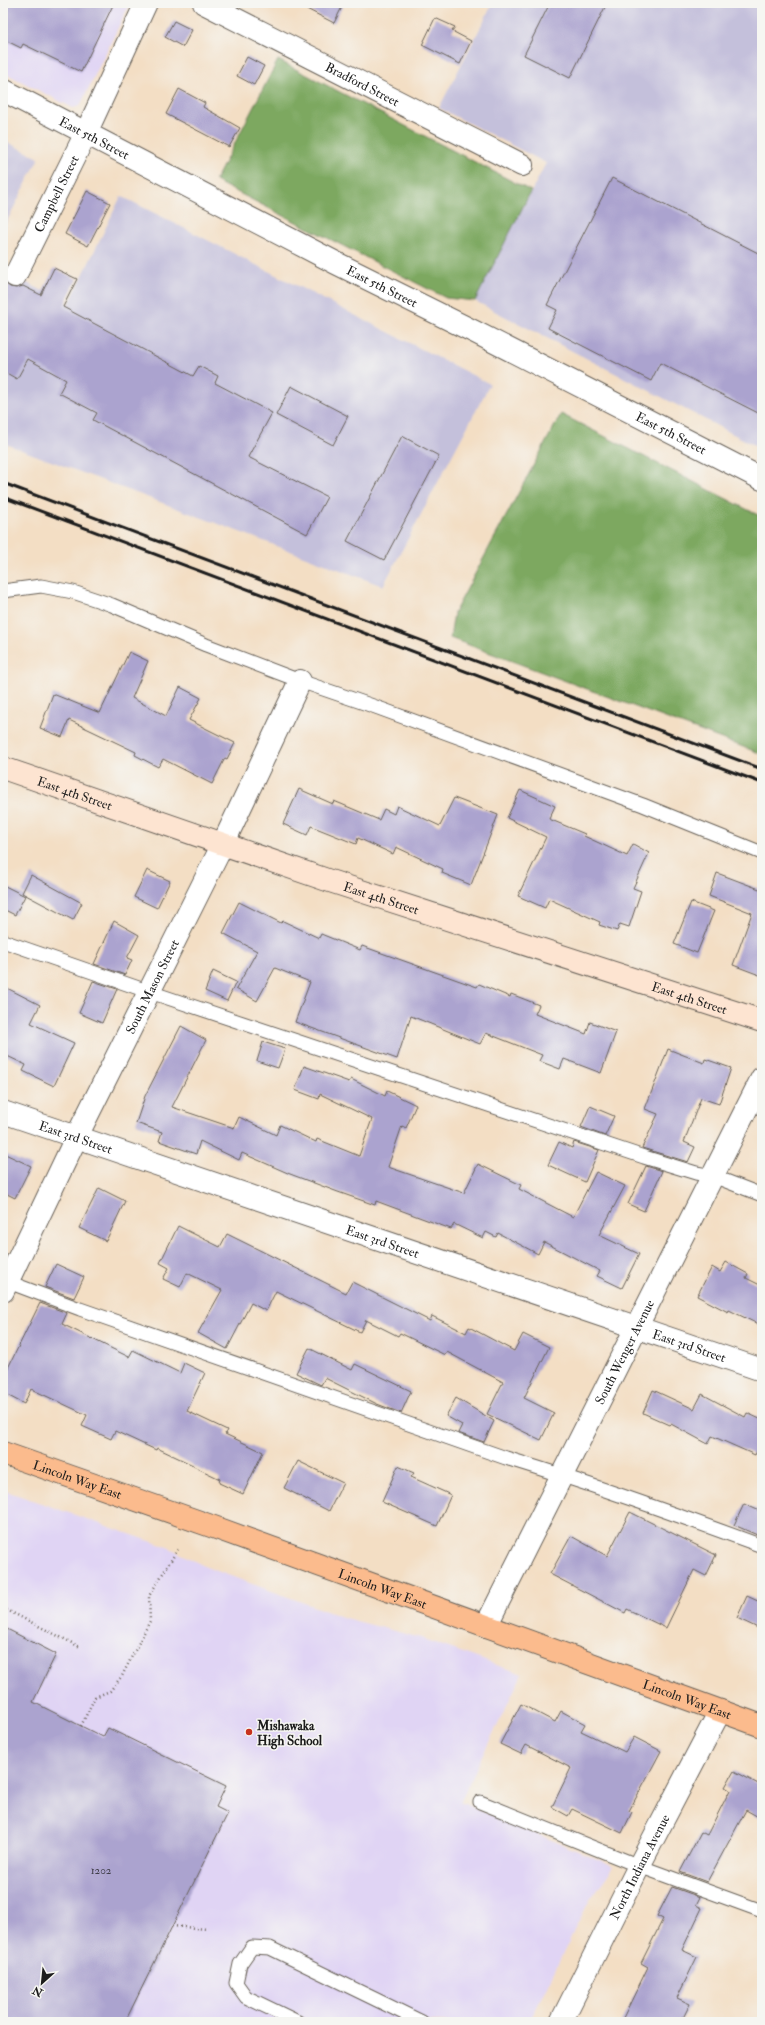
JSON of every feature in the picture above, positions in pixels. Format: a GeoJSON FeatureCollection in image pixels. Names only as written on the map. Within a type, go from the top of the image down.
{"type":"FeatureCollection","features":[{"type":"Feature","properties":{"kind":"main road","name":"Lincoln Way East"},"geometry":{"type":"LineString","coordinates":[[3,1453],[212,1526],[762,1726]]}},
{"type":"Feature","properties":{"kind":"street","name":"Campbell Street"},"geometry":{"type":"LineString","coordinates":[[15,276],[86,133],[146,3]]}},
{"type":"Feature","properties":{"kind":"street","name":"Bradford Street"},"geometry":{"type":"LineString","coordinates":[[204,3],[522,164]]}},
{"type":"Feature","properties":{"kind":"street","name":"East 5th Street"},"geometry":{"type":"LineString","coordinates":[[3,90],[336,263],[477,333],[762,479]]}},
{"type":"Feature","properties":{"kind":"street","name":"South Mason Street"},"geometry":{"type":"LineString","coordinates":[[5,1284],[223,844],[300,681]]}},
{"type":"Feature","properties":{"kind":"street","name":"East 4th Street"},"geometry":{"type":"LineString","coordinates":[[3,768],[441,918],[762,1020]]}},
{"type":"Feature","properties":{"kind":"street","name":"South Wenger Avenue"},"geometry":{"type":"LineString","coordinates":[[486,1626],[762,1078]]}},
{"type":"Feature","properties":{"kind":"street","name":"East 3rd Street"},"geometry":{"type":"LineString","coordinates":[[3,1112],[762,1370]]}},
{"type":"Feature","properties":{"kind":"street","name":"North Indiana Avenue"},"geometry":{"type":"LineString","coordinates":[[561,2022],[639,1866],[720,1711]]}},
{"type":"Feature","properties":{"kind":"lane"},"geometry":{"type":"LineString","coordinates":[[3,591],[41,586],[73,592],[112,605],[206,645],[300,681],[373,706],[643,805],[762,853]]}},
{"type":"Feature","properties":{"kind":"lane"},"geometry":{"type":"LineString","coordinates":[[3,940],[150,992],[652,1159],[696,1173],[713,1176],[762,1195]]}},
{"type":"Feature","properties":{"kind":"lane"},"geometry":{"type":"LineString","coordinates":[[5,1284],[506,1458],[563,1475],[762,1546]]}},
{"type":"Feature","properties":{"kind":"lane"},"geometry":{"type":"LineString","coordinates":[[480,1802],[639,1866],[762,1911]]}},
{"type":"Feature","properties":{"kind":"lane"},"geometry":{"type":"LineString","coordinates":[[298,2022],[246,1997],[236,1983],[240,1964],[252,1947],[270,1948],[422,2022]]}},
{"type":"Feature","properties":{"kind":"path"},"geometry":{"type":"LineString","coordinates":[[81,1726],[95,1697],[110,1691],[122,1676],[150,1622],[149,1596],[178,1549]]}},
{"type":"Feature","properties":{"kind":"path"},"geometry":{"type":"LineString","coordinates":[[3,1608],[80,1647]]}},
{"type":"Feature","properties":{"kind":"path"},"geometry":{"type":"LineString","coordinates":[[172,1926],[206,1929]]}},
{"type":"Feature","properties":{"kind":"shaded area"},"geometry":{"type":"Polygon","coordinates":[[[3,3],[130,3],[80,106],[73,108],[3,72],[3,3]]]}},
{"type":"Feature","properties":{"kind":"shaded area"},"geometry":{"type":"Polygon","coordinates":[[[493,3],[762,3],[762,449],[475,301],[546,163],[439,108],[493,3]]]}},
{"type":"Feature","properties":{"kind":"shaded area"},"geometry":{"type":"Polygon","coordinates":[[[3,140],[39,158],[3,229],[3,140]]]}},
{"type":"Feature","properties":{"kind":"shaded area"},"geometry":{"type":"Polygon","coordinates":[[[121,196],[490,384],[383,586],[3,443],[3,271],[69,304],[121,196]]]}},
{"type":"Feature","properties":{"kind":"shaded area","name":"Mishawaka High School"},"geometry":{"type":"Polygon","coordinates":[[[3,1490],[170,1548],[206,1567],[345,1618],[421,1638],[522,1674],[460,1802],[614,1866],[589,1901],[529,2022],[3,2022],[3,1490]]]}},
{"type":"Feature","properties":{"kind":"green space"},"geometry":{"type":"Polygon","coordinates":[[[278,60],[531,191],[475,301],[446,298],[215,181],[278,60]]]}},
{"type":"Feature","properties":{"kind":"green space"},"geometry":{"type":"Polygon","coordinates":[[[561,414],[762,517],[762,754],[450,638],[454,613],[561,414]]]}},
{"type":"Feature","properties":{"kind":"building"},"geometry":{"type":"Polygon","coordinates":[[[3,3],[114,3],[81,72],[23,44],[21,48],[3,39],[3,3]]]}},
{"type":"Feature","properties":{"kind":"building"},"geometry":{"type":"Polygon","coordinates":[[[295,3],[344,3],[334,23],[295,3]]]}},
{"type":"Feature","properties":{"kind":"building"},"geometry":{"type":"Polygon","coordinates":[[[550,3],[607,3],[570,78],[524,55],[550,3]]]}},
{"type":"Feature","properties":{"kind":"building"},"geometry":{"type":"Polygon","coordinates":[[[435,18],[455,27],[452,31],[471,41],[460,64],[422,45],[435,18]]]}},
{"type":"Feature","properties":{"kind":"building"},"geometry":{"type":"Polygon","coordinates":[[[174,21],[192,30],[183,47],[165,37],[174,21]]]}},
{"type":"Feature","properties":{"kind":"building"},"geometry":{"type":"Polygon","coordinates":[[[247,57],[264,66],[254,85],[237,76],[247,57]]]}},
{"type":"Feature","properties":{"kind":"building"},"geometry":{"type":"Polygon","coordinates":[[[179,89],[205,103],[203,107],[240,128],[229,147],[166,114],[179,89]]]}},
{"type":"Feature","properties":{"kind":"building"},"geometry":{"type":"Polygon","coordinates":[[[612,178],[762,255],[762,415],[660,363],[651,381],[548,328],[557,310],[547,305],[612,178]]]}},
{"type":"Feature","properties":{"kind":"building"},"geometry":{"type":"Polygon","coordinates":[[[87,191],[110,203],[88,246],[65,234],[87,191]]]}},
{"type":"Feature","properties":{"kind":"building"},"geometry":{"type":"Polygon","coordinates":[[[54,268],[77,279],[63,307],[193,376],[199,366],[218,376],[215,383],[272,413],[248,457],[327,497],[307,534],[93,420],[97,413],[59,393],[66,380],[28,359],[17,379],[3,371],[3,278],[5,283],[10,287],[16,288],[23,286],[41,295],[54,268]]]}},
{"type":"Feature","properties":{"kind":"building"},"geometry":{"type":"Polygon","coordinates":[[[291,386],[348,416],[333,445],[276,415],[291,386]]]}},
{"type":"Feature","properties":{"kind":"building"},"geometry":{"type":"Polygon","coordinates":[[[402,436],[439,456],[384,560],[347,541],[402,436]]]}},
{"type":"Feature","properties":{"kind":"building"},"geometry":{"type":"Polygon","coordinates":[[[129,652],[148,661],[132,698],[166,716],[180,687],[201,698],[189,720],[235,743],[227,759],[225,758],[212,784],[163,759],[158,767],[135,755],[136,752],[69,720],[62,737],[40,728],[53,694],[100,713],[129,652]]]}},
{"type":"Feature","properties":{"kind":"building"},"geometry":{"type":"Polygon","coordinates":[[[299,789],[333,804],[334,801],[379,820],[384,809],[394,814],[397,806],[440,826],[454,798],[498,815],[471,885],[442,873],[443,869],[396,847],[393,854],[358,838],[356,844],[311,826],[307,835],[283,824],[299,789]]]}},
{"type":"Feature","properties":{"kind":"building"},"geometry":{"type":"Polygon","coordinates":[[[520,790],[555,806],[549,819],[585,834],[584,836],[627,856],[633,844],[649,853],[633,888],[641,891],[629,927],[620,924],[617,931],[599,925],[600,922],[549,899],[545,908],[518,896],[546,837],[507,818],[520,790]]]}},
{"type":"Feature","properties":{"kind":"building"},"geometry":{"type":"Polygon","coordinates":[[[147,870],[170,881],[157,908],[134,897],[147,870]]]}},
{"type":"Feature","properties":{"kind":"building"},"geometry":{"type":"Polygon","coordinates":[[[717,873],[762,890],[762,976],[733,965],[752,913],[709,896],[717,873]]]}},
{"type":"Feature","properties":{"kind":"building"},"geometry":{"type":"Polygon","coordinates":[[[31,875],[82,903],[73,920],[22,893],[31,875]]]}},
{"type":"Feature","properties":{"kind":"building"},"geometry":{"type":"Polygon","coordinates":[[[3,885],[25,896],[15,915],[3,909],[3,885]]]}},
{"type":"Feature","properties":{"kind":"building"},"geometry":{"type":"Polygon","coordinates":[[[239,902],[281,923],[283,921],[319,938],[321,934],[360,950],[362,946],[477,987],[479,984],[510,997],[511,994],[539,1005],[535,1014],[586,1034],[590,1022],[616,1032],[601,1073],[564,1059],[560,1069],[539,1061],[542,1055],[486,1033],[480,1044],[411,1016],[397,1059],[295,1022],[310,982],[275,968],[257,1001],[236,989],[257,951],[223,933],[239,902]]]}},
{"type":"Feature","properties":{"kind":"building"},"geometry":{"type":"Polygon","coordinates":[[[691,902],[714,911],[697,953],[674,944],[691,902]]]}},
{"type":"Feature","properties":{"kind":"building"},"geometry":{"type":"Polygon","coordinates":[[[114,921],[139,935],[127,958],[132,960],[125,975],[94,964],[114,921]]]}},
{"type":"Feature","properties":{"kind":"building"},"geometry":{"type":"Polygon","coordinates":[[[213,971],[236,982],[227,1001],[205,991],[213,971]]]}},
{"type":"Feature","properties":{"kind":"building"},"geometry":{"type":"Polygon","coordinates":[[[93,981],[117,989],[102,1023],[79,1013],[93,981]]]}},
{"type":"Feature","properties":{"kind":"building"},"geometry":{"type":"Polygon","coordinates":[[[3,986],[40,1005],[31,1023],[74,1043],[54,1086],[23,1071],[26,1065],[3,1054],[3,986]]]}},
{"type":"Feature","properties":{"kind":"building"},"geometry":{"type":"Polygon","coordinates":[[[181,1026],[206,1040],[172,1107],[234,1128],[239,1117],[276,1135],[280,1125],[316,1142],[317,1139],[359,1156],[372,1119],[320,1094],[319,1099],[295,1090],[304,1066],[349,1082],[351,1079],[385,1096],[387,1091],[416,1105],[406,1128],[402,1126],[388,1167],[464,1193],[478,1164],[521,1185],[519,1189],[573,1217],[596,1172],[625,1186],[599,1235],[639,1254],[622,1288],[597,1276],[600,1271],[544,1242],[538,1254],[498,1233],[496,1237],[486,1232],[483,1238],[454,1224],[451,1229],[376,1201],[375,1205],[338,1192],[290,1174],[242,1153],[239,1160],[200,1141],[196,1154],[159,1141],[162,1132],[136,1123],[145,1096],[181,1026]]]}},
{"type":"Feature","properties":{"kind":"building"},"geometry":{"type":"Polygon","coordinates":[[[263,1042],[285,1049],[278,1068],[257,1061],[263,1042]]]}},
{"type":"Feature","properties":{"kind":"building"},"geometry":{"type":"Polygon","coordinates":[[[668,1049],[704,1063],[705,1059],[731,1068],[719,1104],[701,1098],[684,1142],[695,1147],[688,1162],[642,1148],[658,1114],[645,1109],[668,1049]]]}},
{"type":"Feature","properties":{"kind":"building"},"geometry":{"type":"Polygon","coordinates":[[[590,1106],[614,1116],[605,1136],[581,1127],[590,1106]]]}},
{"type":"Feature","properties":{"kind":"building"},"geometry":{"type":"Polygon","coordinates":[[[559,1142],[572,1148],[574,1142],[599,1150],[585,1182],[548,1165],[559,1142]]]}},
{"type":"Feature","properties":{"kind":"building"},"geometry":{"type":"Polygon","coordinates":[[[3,1153],[31,1166],[15,1198],[3,1192],[3,1153]]]}},
{"type":"Feature","properties":{"kind":"building"},"geometry":{"type":"Polygon","coordinates":[[[646,1166],[662,1171],[644,1211],[628,1204],[646,1166]]]}},
{"type":"Feature","properties":{"kind":"building"},"geometry":{"type":"Polygon","coordinates":[[[99,1188],[125,1201],[106,1241],[79,1228],[99,1188]]]}},
{"type":"Feature","properties":{"kind":"building"},"geometry":{"type":"Polygon","coordinates":[[[178,1226],[220,1247],[227,1234],[346,1293],[352,1282],[430,1321],[432,1316],[466,1333],[469,1327],[514,1351],[523,1334],[549,1347],[524,1398],[554,1413],[541,1440],[487,1414],[503,1382],[447,1352],[445,1355],[400,1333],[398,1336],[366,1320],[360,1332],[276,1291],[266,1311],[251,1303],[227,1349],[198,1333],[222,1290],[187,1273],[180,1287],[163,1279],[169,1268],[160,1263],[178,1226]]]}},
{"type":"Feature","properties":{"kind":"building"},"geometry":{"type":"Polygon","coordinates":[[[726,1262],[748,1274],[746,1278],[762,1286],[762,1326],[729,1310],[728,1312],[697,1296],[712,1267],[720,1272],[726,1262]]]}},
{"type":"Feature","properties":{"kind":"building"},"geometry":{"type":"Polygon","coordinates":[[[56,1264],[84,1277],[74,1298],[45,1287],[56,1264]]]}},
{"type":"Feature","properties":{"kind":"building"},"geometry":{"type":"Polygon","coordinates":[[[40,1303],[67,1313],[62,1324],[129,1357],[133,1350],[180,1373],[184,1363],[205,1373],[187,1411],[227,1430],[225,1434],[263,1452],[243,1494],[219,1483],[220,1479],[157,1448],[156,1450],[115,1431],[111,1439],[82,1426],[87,1415],[31,1389],[24,1404],[3,1393],[3,1378],[40,1303]]]}},
{"type":"Feature","properties":{"kind":"building"},"geometry":{"type":"Polygon","coordinates":[[[309,1348],[352,1370],[355,1364],[411,1391],[401,1413],[377,1404],[325,1378],[321,1385],[296,1373],[309,1348]]]}},
{"type":"Feature","properties":{"kind":"building"},"geometry":{"type":"Polygon","coordinates":[[[653,1390],[694,1409],[702,1394],[745,1417],[747,1413],[762,1420],[762,1441],[755,1455],[712,1436],[708,1444],[671,1424],[670,1425],[643,1413],[653,1390]]]}},
{"type":"Feature","properties":{"kind":"building"},"geometry":{"type":"Polygon","coordinates":[[[456,1398],[494,1421],[484,1442],[458,1433],[462,1425],[446,1416],[456,1398]]]}},
{"type":"Feature","properties":{"kind":"building"},"geometry":{"type":"Polygon","coordinates":[[[298,1461],[343,1483],[329,1511],[284,1488],[298,1461]]]}},
{"type":"Feature","properties":{"kind":"building"},"geometry":{"type":"Polygon","coordinates":[[[398,1466],[414,1473],[411,1477],[451,1495],[437,1526],[382,1502],[398,1466]]]}},
{"type":"Feature","properties":{"kind":"building"},"geometry":{"type":"Polygon","coordinates":[[[744,1504],[762,1512],[762,1537],[734,1525],[744,1504]]]}},
{"type":"Feature","properties":{"kind":"building"},"geometry":{"type":"Polygon","coordinates":[[[630,1512],[716,1555],[706,1576],[694,1570],[666,1628],[627,1609],[625,1613],[550,1574],[571,1536],[607,1556],[630,1512]]]}},
{"type":"Feature","properties":{"kind":"building"},"geometry":{"type":"Polygon","coordinates":[[[747,1596],[762,1603],[762,1630],[737,1618],[747,1596]]]}},
{"type":"Feature","properties":{"kind":"building"},"geometry":{"type":"Polygon","coordinates":[[[3,1627],[56,1654],[33,1702],[103,1737],[108,1728],[226,1786],[216,1807],[228,1813],[125,2022],[3,2022],[3,1627]]]}},
{"type":"Feature","properties":{"kind":"building"},"geometry":{"type":"Polygon","coordinates":[[[521,1704],[555,1722],[561,1711],[585,1724],[581,1731],[625,1752],[634,1737],[661,1751],[629,1811],[632,1812],[622,1833],[572,1809],[568,1816],[552,1807],[571,1768],[526,1745],[521,1754],[500,1744],[521,1704]]]}},
{"type":"Feature","properties":{"kind":"building"},"geometry":{"type":"Polygon","coordinates":[[[734,1771],[762,1786],[762,1819],[746,1810],[707,1882],[680,1872],[701,1832],[707,1835],[730,1790],[725,1787],[734,1771]]]}},
{"type":"Feature","properties":{"kind":"building"},"geometry":{"type":"Polygon","coordinates":[[[672,1887],[700,1897],[696,1905],[702,1908],[682,1950],[697,1957],[677,1998],[690,2004],[681,2022],[621,2022],[648,1967],[641,1963],[663,1919],[657,1916],[672,1887]]]}},
{"type":"Feature","properties":{"kind":"railway"},"geometry":{"type":"LineString","coordinates":[[3,483],[762,769]]}},
{"type":"Feature","properties":{"kind":"railway"},"geometry":{"type":"LineString","coordinates":[[3,497],[762,783]]}},
{"type":"Feature","properties":{"kind":"place","name":"Mishawaka High School"},"geometry":{"type":"Point","coordinates":[249,1732]}}]}
